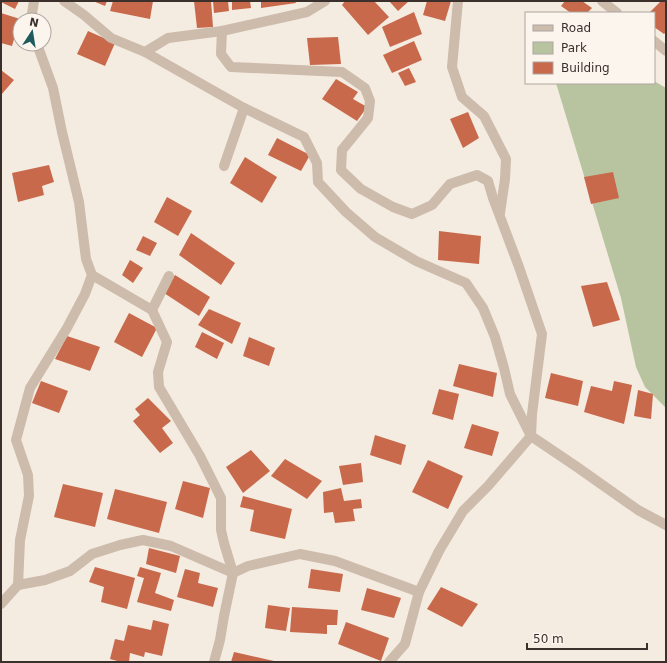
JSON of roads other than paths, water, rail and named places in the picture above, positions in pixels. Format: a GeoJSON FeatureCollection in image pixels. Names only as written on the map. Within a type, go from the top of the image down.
{"type":"FeatureCollection","features":[{"type":"Feature","properties":{"kind":"street"},"geometry":{"type":"LineString","coordinates":[[32,12],[34,1]]}},
{"type":"Feature","properties":{"kind":"street"},"geometry":{"type":"LineString","coordinates":[[64,1],[84,15],[111,38],[145,52],[244,108],[304,137],[317,163],[318,182],[346,212],[374,237],[416,260],[466,283],[483,308],[493,331],[510,394],[531,436],[577,466],[638,510],[666,525]]}},
{"type":"Feature","properties":{"kind":"street"},"geometry":{"type":"LineString","coordinates":[[145,52],[168,38],[222,31],[307,12],[325,1]]}},
{"type":"Feature","properties":{"kind":"street"},"geometry":{"type":"LineString","coordinates":[[458,1],[452,67],[462,98],[484,116],[506,159],[500,215]]}},
{"type":"Feature","properties":{"kind":"street"},"geometry":{"type":"LineString","coordinates":[[602,1],[616,12]]}},
{"type":"Feature","properties":{"kind":"street"},"geometry":{"type":"LineString","coordinates":[[222,31],[221,54],[232,66],[342,72],[365,88],[370,101],[368,118],[342,150],[341,170],[361,189],[412,214],[432,205],[450,184],[477,174],[488,181],[542,334],[532,414],[531,436],[488,486],[463,511],[439,551],[419,592],[405,644],[389,662]]}},
{"type":"Feature","properties":{"kind":"street"},"geometry":{"type":"LineString","coordinates":[[655,43],[666,51]]}},
{"type":"Feature","properties":{"kind":"street"},"geometry":{"type":"LineString","coordinates":[[40,52],[53,88],[79,202],[86,259],[92,274],[152,310],[167,342],[158,372],[159,386],[200,456],[221,498],[221,530],[233,573],[220,640],[214,662]]}},
{"type":"Feature","properties":{"kind":"street"},"geometry":{"type":"LineString","coordinates":[[224,166],[244,108]]}},
{"type":"Feature","properties":{"kind":"street"},"geometry":{"type":"LineString","coordinates":[[18,585],[20,540],[30,496],[28,475],[16,440],[30,388],[82,301],[92,274]]}},
{"type":"Feature","properties":{"kind":"street"},"geometry":{"type":"LineString","coordinates":[[152,310],[169,276]]}},
{"type":"Feature","properties":{"kind":"street"},"geometry":{"type":"LineString","coordinates":[[1,604],[18,585],[45,580],[70,571],[92,554],[120,545],[143,540],[171,546],[233,573],[248,566],[300,554],[335,561],[419,592]]}}]}
